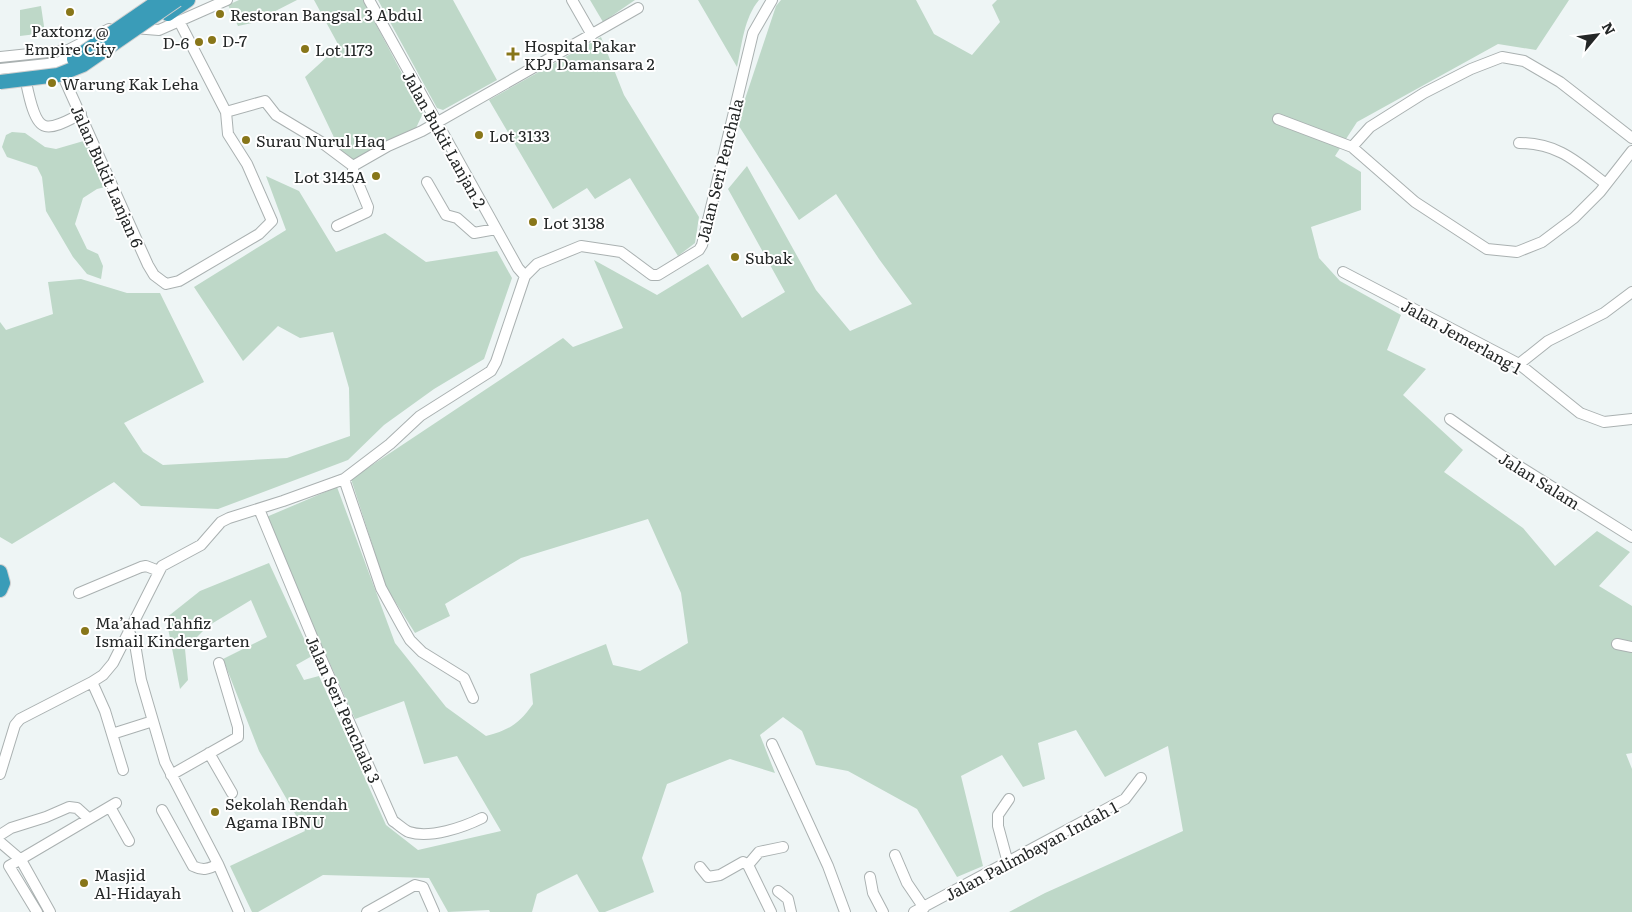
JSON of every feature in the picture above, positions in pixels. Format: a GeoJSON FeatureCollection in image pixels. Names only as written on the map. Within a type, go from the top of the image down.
{"type":"FeatureCollection","features":[{"type":"Feature","properties":{"kind":"highway"},"geometry":{"type":"LineString","coordinates":[[0,74],[39,70],[63,64],[80,56],[159,0]]}},
{"type":"Feature","properties":{"kind":"highway"},"geometry":{"type":"LineString","coordinates":[[0,82],[42,78],[68,72],[98,55],[177,0]]}},
{"type":"Feature","properties":{"kind":"highway"},"geometry":{"type":"LineString","coordinates":[[128,28],[167,14],[188,0]]}},
{"type":"Feature","properties":{"kind":"highway"},"geometry":{"type":"LineString","coordinates":[[0,572],[3,583],[0,590]]}},
{"type":"Feature","properties":{"kind":"street"},"geometry":{"type":"LineString","coordinates":[[0,57],[68,50],[108,30],[159,0]]}},
{"type":"Feature","properties":{"kind":"street"},"geometry":{"type":"LineString","coordinates":[[0,68],[57,63],[103,44],[128,28],[159,30],[227,0]]}},
{"type":"Feature","properties":{"kind":"street","name":"Jalan Bukit Lanjan 2"},"geometry":{"type":"LineString","coordinates":[[369,0],[518,268],[525,276]]}},
{"type":"Feature","properties":{"kind":"street"},"geometry":{"type":"LineString","coordinates":[[572,0],[592,36]]}},
{"type":"Feature","properties":{"kind":"street","name":"Jalan Seri Penchala"},"geometry":{"type":"LineString","coordinates":[[525,276],[537,264],[581,246],[621,252],[652,275],[658,275],[699,250],[709,220],[753,33],[772,0]]}},
{"type":"Feature","properties":{"kind":"street"},"geometry":{"type":"LineString","coordinates":[[353,166],[592,36],[638,8]]}},
{"type":"Feature","properties":{"kind":"street"},"geometry":{"type":"LineString","coordinates":[[179,21],[226,112],[265,101],[276,115],[321,142],[353,166],[368,207],[367,212],[337,226]]}},
{"type":"Feature","properties":{"kind":"street"},"geometry":{"type":"LineString","coordinates":[[41,53],[42,65]]}},
{"type":"Feature","properties":{"kind":"street"},"geometry":{"type":"LineString","coordinates":[[1352,147],[1370,127],[1424,93],[1471,69],[1502,57],[1524,61],[1560,82],[1632,138]]}},
{"type":"Feature","properties":{"kind":"street","name":"Jalan Bukit Lanjan 6"},"geometry":{"type":"LineString","coordinates":[[57,63],[119,196],[140,250],[154,275],[166,284],[179,281],[204,268],[271,225],[271,216],[247,164],[228,134],[226,112]]}},
{"type":"Feature","properties":{"kind":"street"},"geometry":{"type":"LineString","coordinates":[[23,67],[34,114],[42,125],[46,127],[57,124],[82,114]]}},
{"type":"Feature","properties":{"kind":"street"},"geometry":{"type":"LineString","coordinates":[[1278,118],[1352,147],[1415,202],[1487,250],[1517,252],[1542,242],[1574,218],[1606,184],[1632,151]]}},
{"type":"Feature","properties":{"kind":"street"},"geometry":{"type":"LineString","coordinates":[[1519,143],[1538,143],[1560,150],[1606,184]]}},
{"type":"Feature","properties":{"kind":"street"},"geometry":{"type":"LineString","coordinates":[[427,182],[446,215],[459,220],[474,234],[496,229]]}},
{"type":"Feature","properties":{"kind":"street","name":"Jalan Jemerlang 1"},"geometry":{"type":"LineString","coordinates":[[1343,272],[1519,364],[1580,413],[1604,422],[1632,419]]}},
{"type":"Feature","properties":{"kind":"street"},"geometry":{"type":"LineString","coordinates":[[0,774],[15,725],[20,718],[92,682],[114,663],[159,571],[165,563],[201,545],[221,522],[344,479],[390,444],[420,416],[491,371],[496,362],[525,276]]}},
{"type":"Feature","properties":{"kind":"street"},"geometry":{"type":"LineString","coordinates":[[1519,364],[1548,341],[1604,313],[1632,292]]}},
{"type":"Feature","properties":{"kind":"street","name":"Jalan Salam"},"geometry":{"type":"LineString","coordinates":[[1450,419],[1501,456],[1632,537]]}},
{"type":"Feature","properties":{"kind":"street"},"geometry":{"type":"LineString","coordinates":[[344,479],[381,588],[403,628],[422,652],[464,678],[473,698]]}},
{"type":"Feature","properties":{"kind":"street","name":"Jalan Seri Penchala 3"},"geometry":{"type":"LineString","coordinates":[[259,508],[318,651],[393,821],[410,832],[433,833],[465,827],[482,818]]}},
{"type":"Feature","properties":{"kind":"street"},"geometry":{"type":"LineString","coordinates":[[79,593],[141,567],[146,566],[159,571]]}},
{"type":"Feature","properties":{"kind":"street"},"geometry":{"type":"LineString","coordinates":[[129,632],[136,644],[140,680],[171,775],[218,864],[238,912]]}},
{"type":"Feature","properties":{"kind":"street"},"geometry":{"type":"LineString","coordinates":[[1617,644],[1632,647]]}},
{"type":"Feature","properties":{"kind":"street"},"geometry":{"type":"LineString","coordinates":[[171,775],[238,737],[238,727],[219,663]]}},
{"type":"Feature","properties":{"kind":"street"},"geometry":{"type":"LineString","coordinates":[[92,682],[105,710],[122,770]]}},
{"type":"Feature","properties":{"kind":"street"},"geometry":{"type":"LineString","coordinates":[[112,734],[153,721]]}},
{"type":"Feature","properties":{"kind":"street"},"geometry":{"type":"LineString","coordinates":[[772,744],[828,866],[845,912]]}},
{"type":"Feature","properties":{"kind":"street"},"geometry":{"type":"LineString","coordinates":[[209,753],[232,793]]}},
{"type":"Feature","properties":{"kind":"street","name":"Jalan Palimbayan Indah 1"},"geometry":{"type":"LineString","coordinates":[[914,912],[1125,800],[1141,778]]}},
{"type":"Feature","properties":{"kind":"street"},"geometry":{"type":"LineString","coordinates":[[1008,863],[998,826],[998,815],[1009,799]]}},
{"type":"Feature","properties":{"kind":"street"},"geometry":{"type":"LineString","coordinates":[[37,912],[9,866],[113,805],[129,840]]}},
{"type":"Feature","properties":{"kind":"street"},"geometry":{"type":"LineString","coordinates":[[0,835],[11,828],[73,806],[88,818]]}},
{"type":"Feature","properties":{"kind":"street"},"geometry":{"type":"LineString","coordinates":[[162,810],[193,866],[207,869],[218,864]]}},
{"type":"Feature","properties":{"kind":"street"},"geometry":{"type":"LineString","coordinates":[[0,842],[20,860],[50,912]]}},
{"type":"Feature","properties":{"kind":"street"},"geometry":{"type":"LineString","coordinates":[[748,865],[759,852],[783,847]]}},
{"type":"Feature","properties":{"kind":"street"},"geometry":{"type":"LineString","coordinates":[[895,855],[907,883],[924,908]]}},
{"type":"Feature","properties":{"kind":"street"},"geometry":{"type":"LineString","coordinates":[[700,867],[708,878],[720,875],[738,863],[743,862],[748,865],[771,912]]}},
{"type":"Feature","properties":{"kind":"street"},"geometry":{"type":"LineString","coordinates":[[870,877],[873,893],[883,912]]}},
{"type":"Feature","properties":{"kind":"street"},"geometry":{"type":"LineString","coordinates":[[367,912],[415,885],[423,887],[434,912]]}},
{"type":"Feature","properties":{"kind":"street"},"geometry":{"type":"LineString","coordinates":[[778,891],[788,899],[791,912]]}},
{"type":"Feature","properties":{"kind":"green space"},"geometry":{"type":"Polygon","coordinates":[[[239,0],[297,0],[252,23],[238,26],[228,5],[239,0]]]}},
{"type":"Feature","properties":{"kind":"green space"},"geometry":{"type":"Polygon","coordinates":[[[314,0],[363,0],[423,113],[416,128],[355,161],[341,152],[305,77],[339,46],[314,0]]]}},
{"type":"Feature","properties":{"kind":"green space"},"geometry":{"type":"Polygon","coordinates":[[[378,0],[453,0],[497,80],[443,110],[437,108],[378,0]]]}},
{"type":"Feature","properties":{"kind":"green space"},"geometry":{"type":"Polygon","coordinates":[[[590,0],[635,0],[603,22],[590,0]]]}},
{"type":"Feature","properties":{"kind":"green space"},"geometry":{"type":"Polygon","coordinates":[[[698,0],[759,0],[747,23],[737,67],[698,0]]]}},
{"type":"Feature","properties":{"kind":"green space"},"geometry":{"type":"Polygon","coordinates":[[[781,0],[916,0],[934,34],[972,55],[1000,22],[992,5],[997,0],[1569,0],[1536,50],[1498,44],[1357,122],[1335,156],[1361,172],[1361,210],[1311,227],[1319,258],[1340,281],[1401,315],[1387,350],[1426,369],[1403,395],[1463,450],[1444,472],[1523,528],[1555,566],[1597,531],[1630,552],[1599,586],[1632,606],[1632,753],[1626,754],[1632,769],[1632,912],[1009,912],[1045,893],[1183,831],[1168,746],[1105,777],[1076,730],[1038,743],[1045,779],[1023,787],[1002,755],[961,776],[983,866],[957,877],[917,809],[848,771],[816,765],[802,731],[783,717],[760,735],[775,773],[730,759],[667,784],[642,858],[654,892],[605,912],[599,912],[577,874],[537,894],[532,912],[490,912],[489,910],[448,912],[429,878],[323,875],[258,912],[252,912],[230,866],[305,831],[259,751],[223,659],[267,637],[251,600],[208,626],[185,649],[188,680],[180,689],[166,618],[200,591],[269,563],[312,656],[296,665],[304,680],[319,676],[386,825],[418,850],[501,831],[457,756],[424,764],[404,701],[355,719],[264,518],[337,487],[395,643],[446,707],[486,736],[494,734],[513,725],[523,717],[533,704],[530,674],[606,644],[613,665],[640,671],[688,643],[681,593],[648,519],[521,558],[445,604],[450,616],[415,633],[386,587],[351,479],[563,338],[573,347],[623,328],[594,260],[657,295],[708,264],[742,318],[785,292],[728,189],[747,166],[816,290],[850,331],[912,304],[879,259],[836,194],[799,220],[737,123],[776,6],[781,0]]]}},
{"type":"Feature","properties":{"kind":"green space"},"geometry":{"type":"Polygon","coordinates":[[[41,6],[45,33],[20,36],[20,10],[41,6]]]}},
{"type":"Feature","properties":{"kind":"green space"},"geometry":{"type":"Polygon","coordinates":[[[601,37],[624,95],[699,217],[695,243],[678,256],[630,178],[595,199],[587,188],[553,209],[489,100],[601,37]]]}},
{"type":"Feature","properties":{"kind":"green space"},"geometry":{"type":"Polygon","coordinates":[[[12,132],[25,133],[45,147],[56,149],[87,140],[109,186],[97,189],[83,198],[75,224],[87,249],[98,254],[103,266],[101,279],[87,274],[73,257],[46,211],[42,177],[37,167],[7,157],[2,147],[6,135],[12,132]]]}},
{"type":"Feature","properties":{"kind":"green space"},"geometry":{"type":"Polygon","coordinates":[[[266,176],[299,191],[336,252],[385,233],[426,262],[497,251],[512,278],[484,359],[434,389],[384,425],[348,460],[218,509],[141,506],[114,482],[12,544],[0,537],[0,322],[6,330],[53,314],[48,282],[81,279],[127,293],[160,293],[204,382],[124,423],[143,452],[163,465],[287,458],[350,436],[349,388],[333,332],[300,338],[278,326],[243,361],[194,287],[286,230],[266,176]]]}},
{"type":"Feature","properties":{"kind":"place","name":"Paxtonz @ Empire City"},"geometry":{"type":"Point","coordinates":[70,12]}},
{"type":"Feature","properties":{"kind":"place","name":"Restoran Bangsal 3 Abdul"},"geometry":{"type":"Point","coordinates":[220,14]}},
{"type":"Feature","properties":{"kind":"place","name":"D-7"},"geometry":{"type":"Point","coordinates":[212,40]}},
{"type":"Feature","properties":{"kind":"place","name":"D-6"},"geometry":{"type":"Point","coordinates":[199,42]}},
{"type":"Feature","properties":{"kind":"place","name":"Lot 1173"},"geometry":{"type":"Point","coordinates":[305,49]}},
{"type":"Feature","properties":{"kind":"place","name":"Hospital Pakar KPJ Damansara 2"},"geometry":{"type":"Point","coordinates":[513,54]}},
{"type":"Feature","properties":{"kind":"place","name":"Warung Kak Leha"},"geometry":{"type":"Point","coordinates":[52,83]}},
{"type":"Feature","properties":{"kind":"place","name":"Lot 3133"},"geometry":{"type":"Point","coordinates":[479,135]}},
{"type":"Feature","properties":{"kind":"place","name":"Surau Nurul Haq"},"geometry":{"type":"Point","coordinates":[246,140]}},
{"type":"Feature","properties":{"kind":"place","name":"Lot 3145A"},"geometry":{"type":"Point","coordinates":[376,176]}},
{"type":"Feature","properties":{"kind":"place","name":"Lot 3138"},"geometry":{"type":"Point","coordinates":[533,222]}},
{"type":"Feature","properties":{"kind":"place","name":"Subak"},"geometry":{"type":"Point","coordinates":[735,257]}},
{"type":"Feature","properties":{"kind":"place","name":"Ma’ahad Tahfiz Ismail Kindergarten"},"geometry":{"type":"Point","coordinates":[85,631]}},
{"type":"Feature","properties":{"kind":"place","name":"Sekolah Rendah Agama IBNU"},"geometry":{"type":"Point","coordinates":[215,812]}},
{"type":"Feature","properties":{"kind":"place","name":"Masjid Al-Hidayah"},"geometry":{"type":"Point","coordinates":[84,883]}}]}
